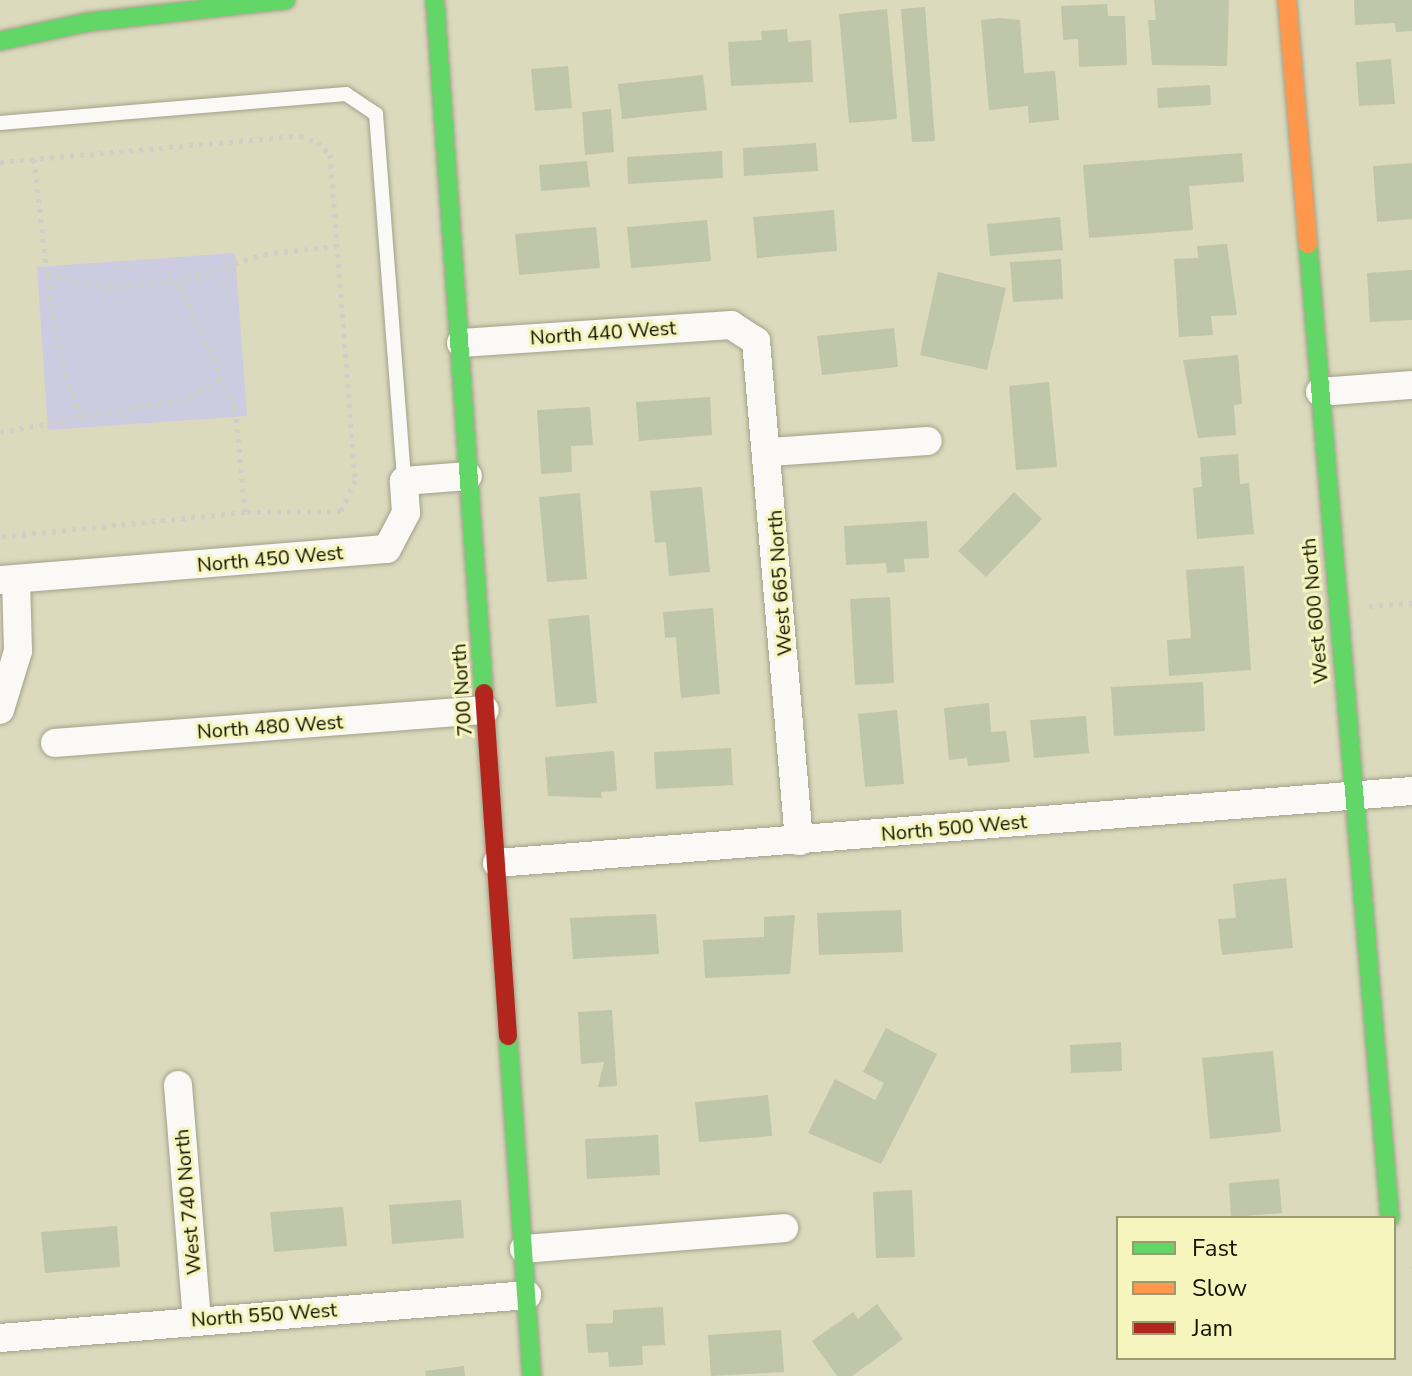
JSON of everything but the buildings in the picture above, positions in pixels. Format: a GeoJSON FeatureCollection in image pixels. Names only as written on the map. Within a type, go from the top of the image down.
{"type":"FeatureCollection","features":[{"type":"Feature","properties":{"kind":"street"},"geometry":{"type":"LineString","coordinates":[[0,41],[88,11],[286,0]]}},
{"type":"Feature","properties":{"kind":"street","name":"700 North"},"geometry":{"type":"LineString","coordinates":[[435,0],[532,1376]]}},
{"type":"Feature","properties":{"kind":"street","name":"West 600 North"},"geometry":{"type":"LineString","coordinates":[[1287,0],[1392,1216]]}},
{"type":"Feature","properties":{"kind":"street","name":"North 440 West"},"geometry":{"type":"LineString","coordinates":[[461,343],[731,325],[745,331]]}},
{"type":"Feature","properties":{"kind":"street","name":"West 665 North"},"geometry":{"type":"LineString","coordinates":[[745,331],[761,355],[799,841]]}},
{"type":"Feature","properties":{"kind":"street"},"geometry":{"type":"LineString","coordinates":[[1320,392],[1412,385]]}},
{"type":"Feature","properties":{"kind":"street"},"geometry":{"type":"LineString","coordinates":[[770,452],[928,441]]}},
{"type":"Feature","properties":{"kind":"street"},"geometry":{"type":"LineString","coordinates":[[404,481],[468,476]]}},
{"type":"Feature","properties":{"kind":"street","name":"North 450 West"},"geometry":{"type":"LineString","coordinates":[[8,580],[387,549],[406,513],[404,481]]}},
{"type":"Feature","properties":{"kind":"street"},"geometry":{"type":"LineString","coordinates":[[0,710],[18,651],[8,580]]}},
{"type":"Feature","properties":{"kind":"street","name":"North 480 West"},"geometry":{"type":"LineString","coordinates":[[55,743],[485,710]]}},
{"type":"Feature","properties":{"kind":"street","name":"North 500 West"},"geometry":{"type":"LineString","coordinates":[[497,863],[1412,791]]}},
{"type":"Feature","properties":{"kind":"street","name":"West 740 North"},"geometry":{"type":"LineString","coordinates":[[178,1085],[197,1320]]}},
{"type":"Feature","properties":{"kind":"street"},"geometry":{"type":"LineString","coordinates":[[524,1249],[784,1228]]}},
{"type":"Feature","properties":{"kind":"street","name":"North 550 West"},"geometry":{"type":"LineString","coordinates":[[0,1338],[527,1295]]}},
{"type":"Feature","properties":{"kind":"lane"},"geometry":{"type":"LineString","coordinates":[[0,123],[346,94],[376,114],[404,481]]}},
{"type":"Feature","properties":{"kind":"path"},"geometry":{"type":"LineString","coordinates":[[0,162],[300,136],[330,154],[352,499],[341,511],[313,515],[245,512],[0,537]]}},
{"type":"Feature","properties":{"kind":"path"},"geometry":{"type":"LineString","coordinates":[[34,159],[47,275],[65,375],[81,417]]}},
{"type":"Feature","properties":{"kind":"path"},"geometry":{"type":"LineString","coordinates":[[47,275],[109,288],[177,281],[264,254],[337,246]]}},
{"type":"Feature","properties":{"kind":"path"},"geometry":{"type":"LineString","coordinates":[[177,281],[225,375],[243,456],[245,512]]}},
{"type":"Feature","properties":{"kind":"path"},"geometry":{"type":"LineString","coordinates":[[0,432],[190,397],[225,375]]}},
{"type":"Feature","properties":{"kind":"path"},"geometry":{"type":"LineString","coordinates":[[1366,607],[1412,603]]}},
{"type":"Feature","properties":{"kind":"shaded area"},"geometry":{"type":"Polygon","coordinates":[[[235,253],[247,416],[48,430],[37,267],[235,253]]]}},
{"type":"Feature","properties":{"kind":"traffic: fast"},"geometry":{"type":"LineString","coordinates":[[0,41],[89,22],[286,0]]}},
{"type":"Feature","properties":{"kind":"traffic: fast"},"geometry":{"type":"LineString","coordinates":[[435,0],[484,693]]}},
{"type":"Feature","properties":{"kind":"traffic: fast"},"geometry":{"type":"LineString","coordinates":[[1308,244],[1390,1216]]}},
{"type":"Feature","properties":{"kind":"traffic: fast"},"geometry":{"type":"LineString","coordinates":[[508,1036],[532,1376]]}},
{"type":"Feature","properties":{"kind":"traffic: slow"},"geometry":{"type":"LineString","coordinates":[[1287,0],[1308,244]]}},
{"type":"Feature","properties":{"kind":"traffic: jam"},"geometry":{"type":"LineString","coordinates":[[484,693],[508,1036]]}}]}
